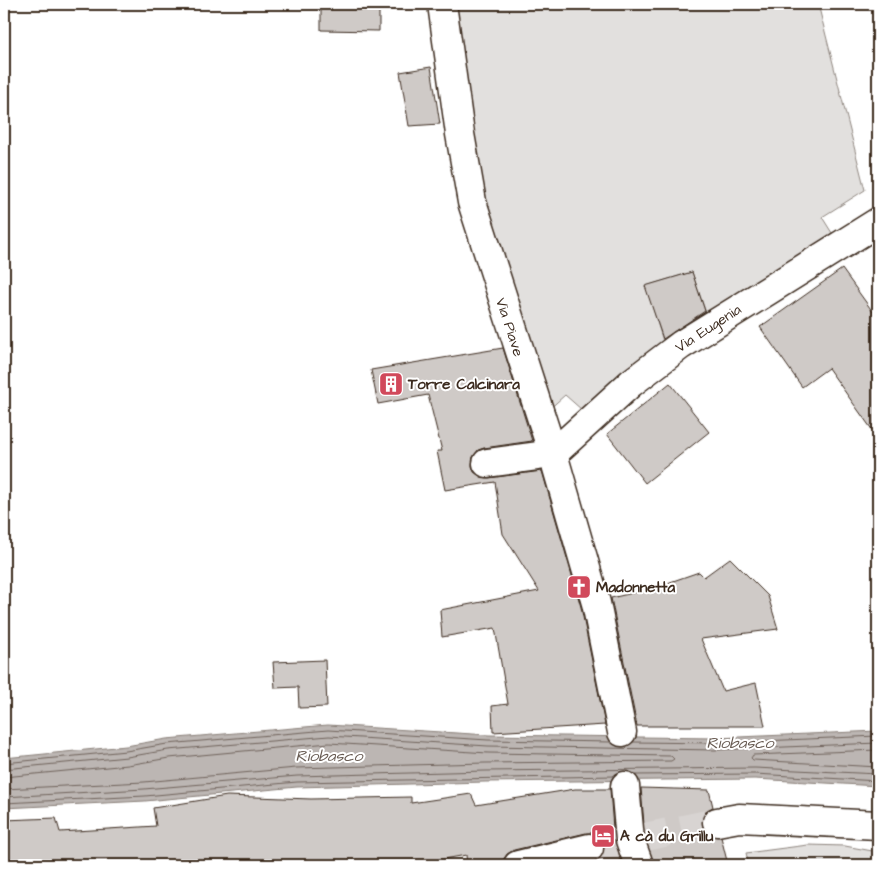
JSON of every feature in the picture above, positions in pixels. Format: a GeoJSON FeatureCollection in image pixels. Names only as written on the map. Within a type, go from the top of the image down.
{"type":"FeatureCollection","features":[{"type":"Feature","properties":{"kind":"street","name":"Via Piave"},"geometry":{"type":"LineString","coordinates":[[442,4],[460,134],[472,202],[552,454],[596,603],[622,732]]}},
{"type":"Feature","properties":{"kind":"street","name":"Via Eugenia"},"geometry":{"type":"LineString","coordinates":[[552,454],[631,384],[681,345],[878,222]]}},
{"type":"Feature","properties":{"kind":"street"},"geometry":{"type":"LineString","coordinates":[[487,463],[552,454]]}},
{"type":"Feature","properties":{"kind":"street"},"geometry":{"type":"LineString","coordinates":[[625,786],[630,840],[639,865]]}},
{"type":"Feature","properties":{"kind":"street"},"geometry":{"type":"LineString","coordinates":[[717,822],[739,818],[878,825]]}},
{"type":"Feature","properties":{"kind":"street"},"geometry":{"type":"LineString","coordinates":[[518,865],[589,848]]}},
{"type":"Feature","properties":{"kind":"shaded area"},"geometry":{"type":"Polygon","coordinates":[[[452,4],[818,4],[865,190],[822,217],[832,233],[707,316],[692,272],[646,286],[663,341],[582,410],[565,395],[547,411],[481,199],[452,4]]]}},
{"type":"Feature","properties":{"kind":"shaded area"},"geometry":{"type":"Polygon","coordinates":[[[808,845],[845,846],[878,852],[878,865],[749,865],[746,853],[808,845]]]}},
{"type":"Feature","properties":{"kind":"water","name":"Riobasco"},"geometry":{"type":"Polygon","coordinates":[[[328,725],[489,735],[715,738],[878,731],[878,786],[755,779],[485,782],[297,787],[145,801],[4,808],[4,758],[126,746],[166,739],[328,725]]]}},
{"type":"Feature","properties":{"kind":"building"},"geometry":{"type":"Polygon","coordinates":[[[321,4],[379,4],[379,31],[321,30],[321,4]]]}},
{"type":"Feature","properties":{"kind":"building"},"geometry":{"type":"Polygon","coordinates":[[[431,67],[440,124],[409,126],[400,72],[431,67]]]}},
{"type":"Feature","properties":{"kind":"building"},"geometry":{"type":"Polygon","coordinates":[[[842,269],[878,319],[878,438],[828,368],[802,387],[760,327],[842,269]]]}},
{"type":"Feature","properties":{"kind":"building"},"geometry":{"type":"Polygon","coordinates":[[[692,272],[705,311],[663,339],[645,286],[692,272]]]}},
{"type":"Feature","properties":{"kind":"building"},"geometry":{"type":"Polygon","coordinates":[[[503,348],[532,441],[478,450],[473,457],[472,466],[474,472],[481,477],[489,478],[542,471],[581,607],[605,725],[493,732],[492,706],[508,704],[495,628],[442,637],[440,610],[539,591],[503,534],[495,482],[445,490],[437,451],[442,451],[428,395],[378,404],[371,370],[503,348]]]}},
{"type":"Feature","properties":{"kind":"building"},"geometry":{"type":"Polygon","coordinates":[[[670,383],[709,432],[645,483],[607,434],[670,383]]]}},
{"type":"Feature","properties":{"kind":"building"},"geometry":{"type":"Polygon","coordinates":[[[730,558],[768,596],[778,629],[701,639],[723,691],[756,683],[765,726],[637,726],[611,598],[650,589],[699,572],[704,577],[730,558]]]}},
{"type":"Feature","properties":{"kind":"building"},"geometry":{"type":"Polygon","coordinates":[[[325,660],[327,707],[299,708],[298,687],[275,688],[273,662],[325,660]]]}},
{"type":"Feature","properties":{"kind":"building"},"geometry":{"type":"Polygon","coordinates":[[[641,788],[709,790],[713,807],[707,810],[703,816],[702,825],[705,832],[711,836],[721,837],[728,865],[654,865],[645,837],[641,788]]]}},
{"type":"Feature","properties":{"kind":"building"},"geometry":{"type":"Polygon","coordinates":[[[575,789],[610,789],[614,842],[622,865],[584,865],[599,860],[604,852],[604,844],[600,837],[594,833],[586,833],[514,850],[507,854],[503,860],[503,865],[467,865],[466,855],[413,865],[4,865],[4,820],[56,818],[60,832],[156,826],[153,808],[227,796],[311,799],[411,797],[411,803],[471,794],[476,805],[575,789]]]}},
{"type":"Feature","properties":{"kind":"tunnel"},"geometry":{"type":"LineString","coordinates":[[640,838],[717,822]]}},
{"type":"Feature","properties":{"kind":"tunnel"},"geometry":{"type":"LineString","coordinates":[[589,848],[621,842]]}},
{"type":"Feature","properties":{"kind":"place","name":"Torre Calcinara"},"geometry":{"type":"Point","coordinates":[391,384]}},
{"type":"Feature","properties":{"kind":"place","name":"Madonnetta"},"geometry":{"type":"Point","coordinates":[579,587]}},
{"type":"Feature","properties":{"kind":"place","name":"A cà du Grillu"},"geometry":{"type":"Point","coordinates":[603,836]}}]}
